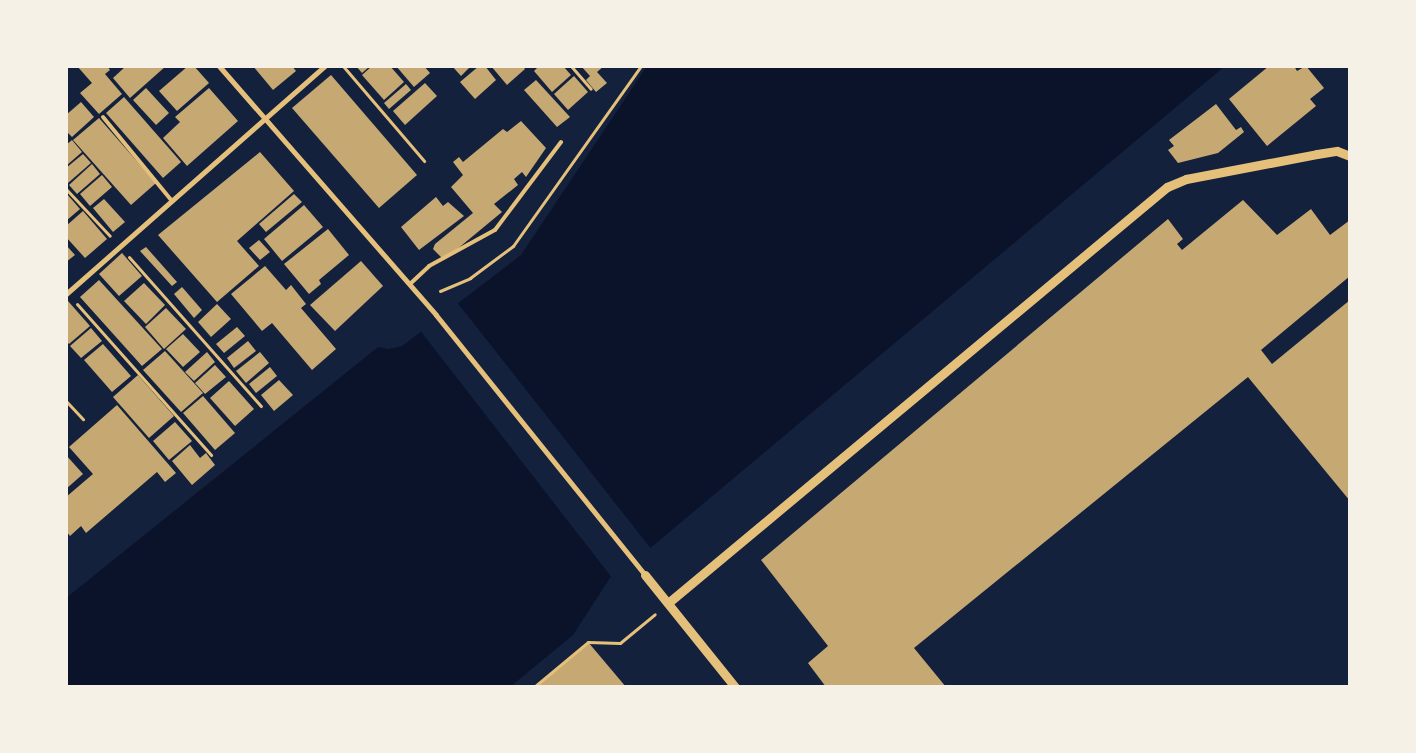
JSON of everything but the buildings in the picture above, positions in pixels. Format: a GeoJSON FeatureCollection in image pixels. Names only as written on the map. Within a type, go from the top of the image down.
{"type":"FeatureCollection","features":[{"type":"Feature","properties":{"kind":"street"},"geometry":{"type":"LineString","coordinates":[[219,66],[436,315],[735,687]]}},
{"type":"Feature","properties":{"kind":"street"},"geometry":{"type":"LineString","coordinates":[[66,293],[325,66]]}},
{"type":"Feature","properties":{"kind":"street"},"geometry":{"type":"LineString","coordinates":[[668,603],[1167,187],[1186,179],[1317,154],[1337,151],[1350,156]]}},
{"type":"Feature","properties":{"kind":"lane"},"geometry":{"type":"LineString","coordinates":[[103,117],[172,201]]}},
{"type":"Feature","properties":{"kind":"lane"},"geometry":{"type":"LineString","coordinates":[[410,284],[429,266],[495,230],[561,142]]}},
{"type":"Feature","properties":{"kind":"path"},"geometry":{"type":"LineString","coordinates":[[343,66],[424,161]]}},
{"type":"Feature","properties":{"kind":"path"},"geometry":{"type":"LineString","coordinates":[[571,66],[591,89]]}},
{"type":"Feature","properties":{"kind":"path"},"geometry":{"type":"LineString","coordinates":[[440,291],[470,278],[513,246],[641,66]]}},
{"type":"Feature","properties":{"kind":"path"},"geometry":{"type":"LineString","coordinates":[[66,189],[261,406]]}},
{"type":"Feature","properties":{"kind":"path"},"geometry":{"type":"LineString","coordinates":[[66,293],[211,455]]}},
{"type":"Feature","properties":{"kind":"path"},"geometry":{"type":"LineString","coordinates":[[66,401],[83,419]]}},
{"type":"Feature","properties":{"kind":"path"},"geometry":{"type":"LineString","coordinates":[[534,687],[588,642],[620,643],[668,603]]}},
{"type":"Feature","properties":{"kind":"water"},"geometry":{"type":"Polygon","coordinates":[[[647,66],[1225,66],[654,545],[610,578],[573,635],[510,687],[66,687],[66,598],[378,347],[389,349],[402,346],[521,255],[647,66]]]}},
{"type":"Feature","properties":{"kind":"pier"},"geometry":{"type":"Polygon","coordinates":[[[456,301],[652,550],[613,579],[419,329],[456,301]]]}}]}
